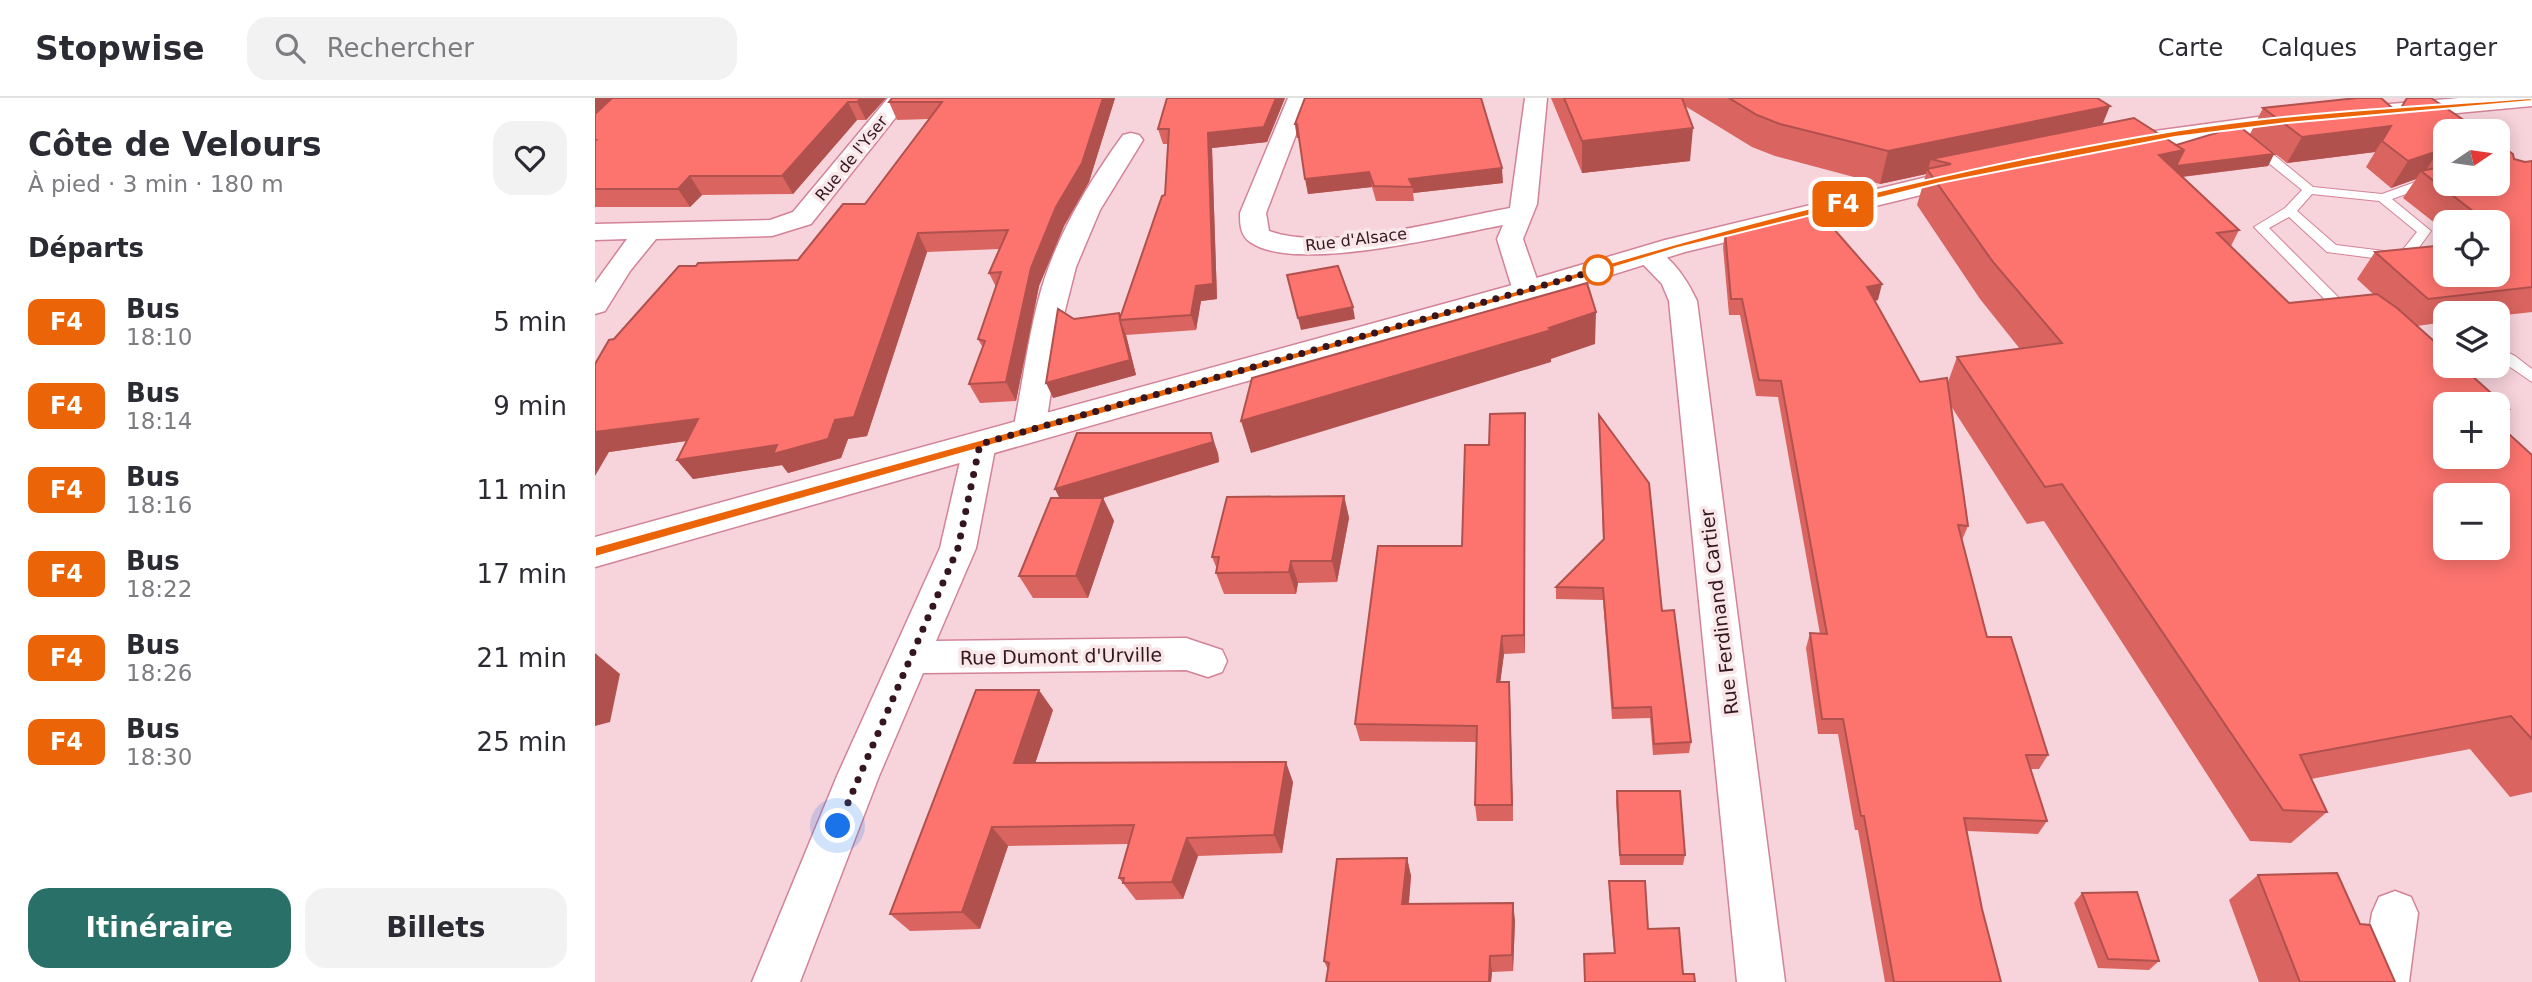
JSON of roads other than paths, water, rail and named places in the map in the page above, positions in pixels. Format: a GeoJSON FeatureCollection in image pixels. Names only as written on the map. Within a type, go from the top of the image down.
{"type":"FeatureCollection","features":[{"type":"Feature","properties":{"kind":"street","name":"Rue de l'Yser"},"geometry":{"type":"LineString","coordinates":[[648,231],[772,228],[802,218],[900,98]]}},
{"type":"Feature","properties":{"kind":"street","name":"Rue d'Alsace"},"geometry":{"type":"LineString","coordinates":[[1299,98],[1253,213],[1254,230],[1259,237],[1272,244],[1311,247],[1519,214]]}},
{"type":"Feature","properties":{"kind":"street"},"geometry":{"type":"LineString","coordinates":[[1527,291],[1510,239],[1524,204],[1536,98]]}},
{"type":"Feature","properties":{"kind":"street"},"geometry":{"type":"LineString","coordinates":[[2083,150],[2231,127],[2532,99]]}},
{"type":"Feature","properties":{"kind":"street"},"geometry":{"type":"LineString","coordinates":[[1030,430],[1055,288],[1074,236],[1131,140]]}},
{"type":"Feature","properties":{"kind":"street"},"geometry":{"type":"LineString","coordinates":[[595,552],[1661,251],[1992,169]]}},
{"type":"Feature","properties":{"kind":"street"},"geometry":{"type":"LineString","coordinates":[[595,232],[648,231]]}},
{"type":"Feature","properties":{"kind":"street"},"geometry":{"type":"LineString","coordinates":[[595,305],[618,268],[648,231]]}},
{"type":"Feature","properties":{"kind":"street","name":"Rue Ferdinand Cartier"},"geometry":{"type":"LineString","coordinates":[[1661,251],[1683,301],[1761,982]]}},
{"type":"Feature","properties":{"kind":"street"},"geometry":{"type":"LineString","coordinates":[[776,982],[858,776],[958,548],[980,444]]}},
{"type":"Feature","properties":{"kind":"street","name":"Rue Dumont d'Urville"},"geometry":{"type":"LineString","coordinates":[[912,657],[1186,654],[1208,662]]}},
{"type":"Feature","properties":{"kind":"street"},"geometry":{"type":"LineString","coordinates":[[2385,982],[2395,913]]}},
{"type":"Feature","properties":{"kind":"lane"},"geometry":{"type":"LineString","coordinates":[[2231,127],[2309,190],[2383,198],[2421,184],[2433,184]]}},
{"type":"Feature","properties":{"kind":"lane"},"geometry":{"type":"LineString","coordinates":[[2309,190],[2290,211],[2261,227],[2361,328]]}},
{"type":"Feature","properties":{"kind":"lane"},"geometry":{"type":"LineString","coordinates":[[2290,211],[2332,249],[2404,258],[2424,231],[2383,198]]}},
{"type":"Feature","properties":{"kind":"lane"},"geometry":{"type":"LineString","coordinates":[[2510,361],[2532,377]]}}]}
